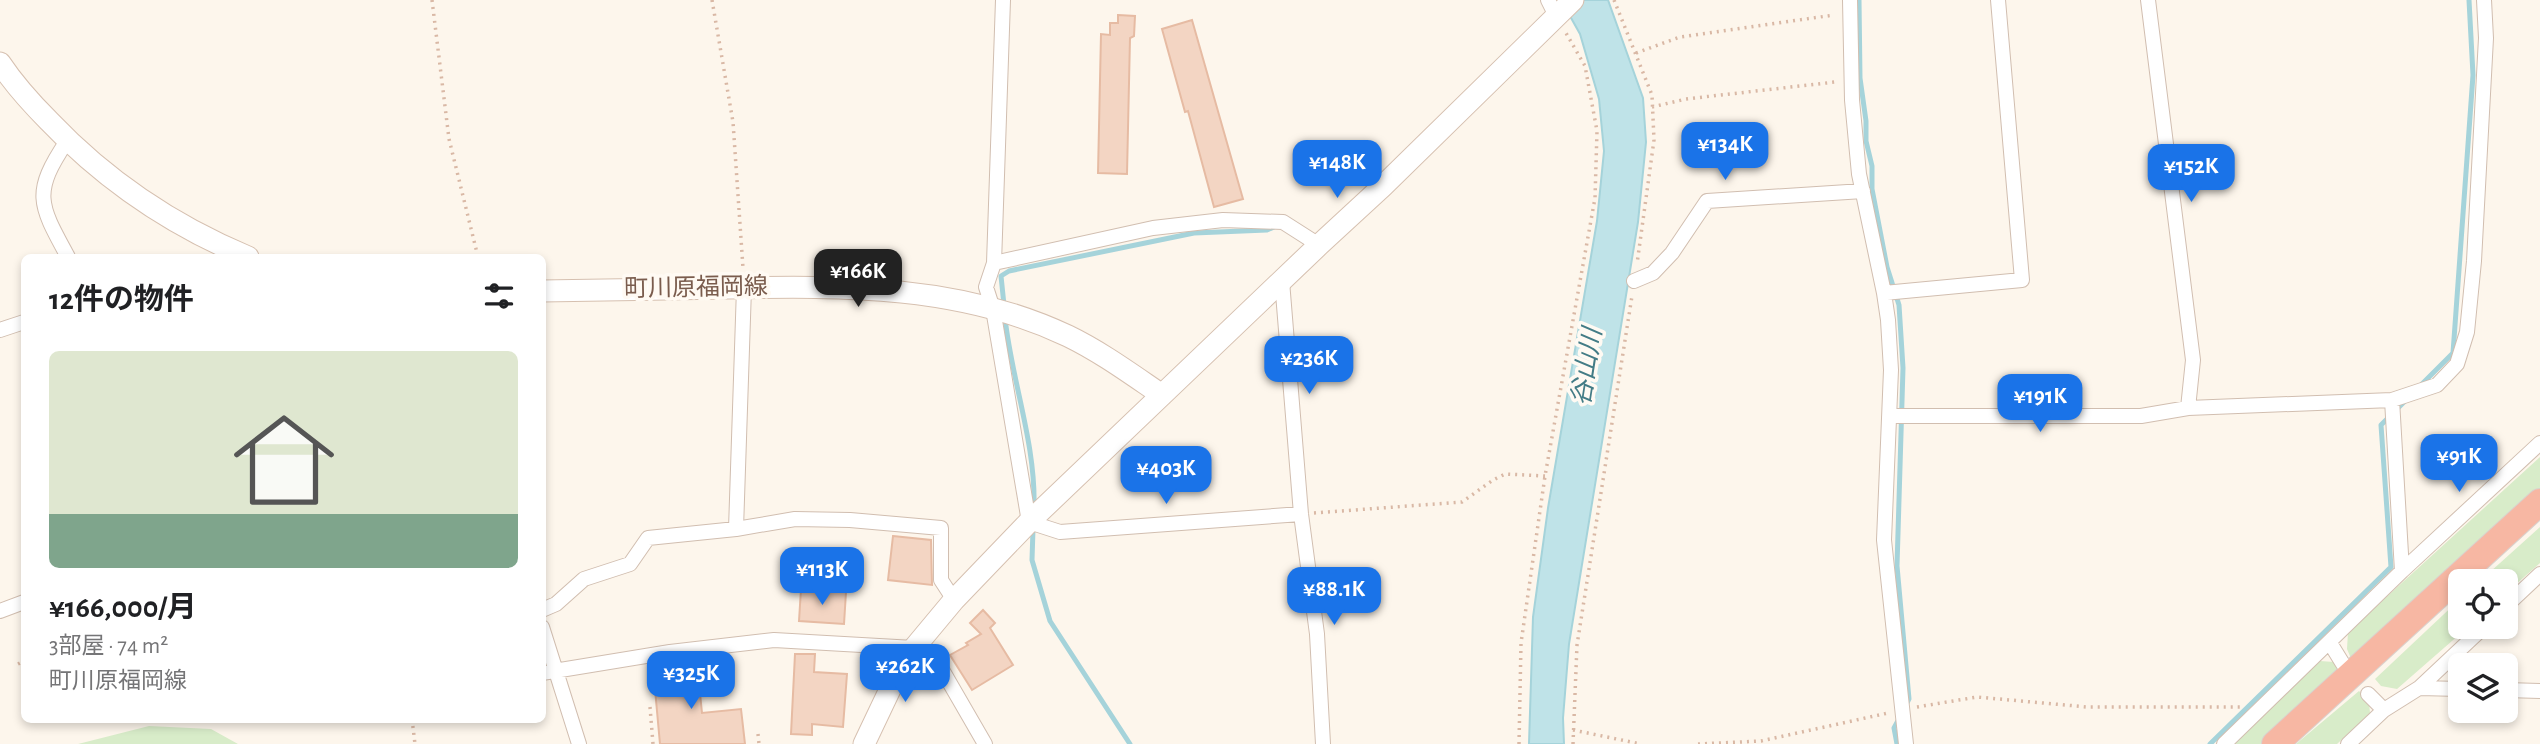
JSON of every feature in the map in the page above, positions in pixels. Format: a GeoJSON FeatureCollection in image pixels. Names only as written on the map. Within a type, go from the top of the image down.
{"type":"FeatureCollection","features":[{"type":"Feature","properties":{"kind":"highway"},"geometry":{"type":"LineString","coordinates":[[2275,744],[2540,502]]}},
{"type":"Feature","properties":{"kind":"highway"},"geometry":{"type":"LineString","coordinates":[[2482,569],[2540,517]]}},
{"type":"Feature","properties":{"kind":"highway"},"geometry":{"type":"LineString","coordinates":[[2290,744],[2448,599]]}},
{"type":"Feature","properties":{"kind":"main road"},"geometry":{"type":"LineString","coordinates":[[864,744],[892,683],[914,648],[954,600],[1029,522],[1383,187],[1552,8],[1573,0]]}},
{"type":"Feature","properties":{"kind":"main road"},"geometry":{"type":"LineString","coordinates":[[0,63],[31,103],[104,175],[145,204],[241,254]]}},
{"type":"Feature","properties":{"kind":"main road","name":"町川原福岡線"},"geometry":{"type":"LineString","coordinates":[[546,291],[833,286],[913,292],[967,301],[1066,335],[1102,354],[1162,395]]}},
{"type":"Feature","properties":{"kind":"street"},"geometry":{"type":"LineString","coordinates":[[1003,0],[994,263],[986,287],[993,309],[1029,522],[1060,531],[1301,514]]}},
{"type":"Feature","properties":{"kind":"street"},"geometry":{"type":"LineString","coordinates":[[1884,293],[2022,280],[1998,0]]}},
{"type":"Feature","properties":{"kind":"street"},"geometry":{"type":"LineString","coordinates":[[2148,0],[2193,360],[2188,408]]}},
{"type":"Feature","properties":{"kind":"street"},"geometry":{"type":"LineString","coordinates":[[1889,416],[2141,416],[2188,408],[2392,400],[2437,385],[2457,364],[2468,332],[2486,38],[2484,0]]}},
{"type":"Feature","properties":{"kind":"street"},"geometry":{"type":"LineString","coordinates":[[1850,7],[1851,80],[1863,191],[1884,293],[1891,370],[1884,540],[1906,744]]}},
{"type":"Feature","properties":{"kind":"street"},"geometry":{"type":"LineString","coordinates":[[67,141],[43,183],[43,205],[67,254]]}},
{"type":"Feature","properties":{"kind":"street"},"geometry":{"type":"LineString","coordinates":[[1634,281],[1653,273],[1672,253],[1707,201],[1863,191]]}},
{"type":"Feature","properties":{"kind":"street"},"geometry":{"type":"LineString","coordinates":[[994,263],[1153,228],[1223,220],[1283,222],[1319,245]]}},
{"type":"Feature","properties":{"kind":"street"},"geometry":{"type":"LineString","coordinates":[[1282,281],[1301,514],[1317,634],[1323,744]]}},
{"type":"Feature","properties":{"kind":"street"},"geometry":{"type":"LineString","coordinates":[[736,529],[744,288]]}},
{"type":"Feature","properties":{"kind":"street"},"geometry":{"type":"LineString","coordinates":[[0,330],[21,323]]}},
{"type":"Feature","properties":{"kind":"street"},"geometry":{"type":"LineString","coordinates":[[2392,400],[2402,571]]}},
{"type":"Feature","properties":{"kind":"street"},"geometry":{"type":"LineString","coordinates":[[2224,744],[2402,571],[2540,443]]}},
{"type":"Feature","properties":{"kind":"street"},"geometry":{"type":"LineString","coordinates":[[546,608],[556,604],[584,579],[630,564],[648,538],[736,529],[795,519],[850,520],[942,528],[942,580],[954,600]]}},
{"type":"Feature","properties":{"kind":"street"},"geometry":{"type":"LineString","coordinates":[[2518,595],[2540,574]]}},
{"type":"Feature","properties":{"kind":"street"},"geometry":{"type":"LineString","coordinates":[[0,611],[21,603]]}},
{"type":"Feature","properties":{"kind":"street"},"geometry":{"type":"LineString","coordinates":[[2348,744],[2384,710],[2419,688],[2471,639]]}},
{"type":"Feature","properties":{"kind":"street"},"geometry":{"type":"LineString","coordinates":[[550,672],[670,652],[774,640],[914,648],[937,662],[985,744]]}},
{"type":"Feature","properties":{"kind":"street"},"geometry":{"type":"LineString","coordinates":[[2330,643],[2343,664]]}},
{"type":"Feature","properties":{"kind":"street"},"geometry":{"type":"LineString","coordinates":[[546,650],[550,672],[579,744]]}},
{"type":"Feature","properties":{"kind":"street"},"geometry":{"type":"LineString","coordinates":[[2419,688],[2448,689]]}},
{"type":"Feature","properties":{"kind":"street"},"geometry":{"type":"LineString","coordinates":[[2518,690],[2540,691]]}},
{"type":"Feature","properties":{"kind":"street"},"geometry":{"type":"LineString","coordinates":[[2368,694],[2384,710]]}},
{"type":"Feature","properties":{"kind":"path"},"geometry":{"type":"LineString","coordinates":[[432,0],[449,139],[477,254]]}},
{"type":"Feature","properties":{"kind":"path"},"geometry":{"type":"LineString","coordinates":[[712,0],[733,122],[744,288]]}},
{"type":"Feature","properties":{"kind":"path"},"geometry":{"type":"LineString","coordinates":[[1573,744],[1577,645],[1654,139],[1652,95],[1614,0]]}},
{"type":"Feature","properties":{"kind":"path"},"geometry":{"type":"LineString","coordinates":[[1636,53],[1680,37],[1850,7]]}},
{"type":"Feature","properties":{"kind":"path"},"geometry":{"type":"LineString","coordinates":[[1519,744],[1521,643],[1545,477],[1595,198],[1597,131],[1584,66],[1552,8]]}},
{"type":"Feature","properties":{"kind":"path"},"geometry":{"type":"LineString","coordinates":[[1652,107],[1686,99],[1851,80]]}},
{"type":"Feature","properties":{"kind":"path"},"geometry":{"type":"LineString","coordinates":[[1301,514],[1462,502],[1505,474],[1545,477]]}},
{"type":"Feature","properties":{"kind":"path"},"geometry":{"type":"LineString","coordinates":[[1698,744],[1761,741],[1901,710],[1977,697],[2087,707],[2260,707]]}},
{"type":"Feature","properties":{"kind":"path"},"geometry":{"type":"LineString","coordinates":[[650,707],[653,744]]}},
{"type":"Feature","properties":{"kind":"path"},"geometry":{"type":"LineString","coordinates":[[412,723],[415,744]]}},
{"type":"Feature","properties":{"kind":"path"},"geometry":{"type":"LineString","coordinates":[[1573,730],[1641,744]]}},
{"type":"Feature","properties":{"kind":"path"},"geometry":{"type":"LineString","coordinates":[[758,734],[758,744]]}},
{"type":"Feature","properties":{"kind":"green space"},"geometry":{"type":"Polygon","coordinates":[[[2540,457],[2540,492],[2454,569],[2448,569],[2448,575],[2352,661],[2347,649],[2348,632],[2540,457]]]}},
{"type":"Feature","properties":{"kind":"green space"},"geometry":{"type":"Polygon","coordinates":[[[2540,527],[2540,563],[2518,582],[2518,569],[2493,569],[2540,527]]]}},
{"type":"Feature","properties":{"kind":"green space"},"geometry":{"type":"Polygon","coordinates":[[[2448,610],[2448,639],[2454,639],[2397,689],[2381,686],[2375,679],[2448,610]]]}},
{"type":"Feature","properties":{"kind":"green space"},"geometry":{"type":"Polygon","coordinates":[[[2320,661],[2334,662],[2341,671],[2263,744],[2230,744],[2309,669],[2320,661]]]}},
{"type":"Feature","properties":{"kind":"green space"},"geometry":{"type":"Polygon","coordinates":[[[2359,691],[2369,702],[2370,713],[2337,744],[2296,744],[2359,691]]]}},
{"type":"Feature","properties":{"kind":"green space"},"geometry":{"type":"Polygon","coordinates":[[[149,726],[211,729],[238,744],[78,744],[149,726]]]}},
{"type":"Feature","properties":{"kind":"water","name":"谷山川"},"geometry":{"type":"Polygon","coordinates":[[[1561,0],[1608,0],[1643,98],[1646,142],[1638,222],[1569,644],[1563,718],[1564,744],[1529,744],[1533,617],[1548,508],[1597,221],[1604,151],[1599,99],[1580,34],[1561,0]]]}},
{"type":"Feature","properties":{"kind":"building"},"geometry":{"type":"Polygon","coordinates":[[[1118,15],[1135,16],[1134,36],[1130,38],[1127,174],[1098,173],[1101,34],[1110,35],[1110,23],[1118,23],[1118,15]]]}},
{"type":"Feature","properties":{"kind":"building"},"geometry":{"type":"Polygon","coordinates":[[[1192,20],[1243,199],[1214,207],[1162,29],[1192,20]]]}},
{"type":"Feature","properties":{"kind":"building"},"geometry":{"type":"Polygon","coordinates":[[[893,536],[931,540],[932,585],[888,580],[893,536]]]}},
{"type":"Feature","properties":{"kind":"building"},"geometry":{"type":"Polygon","coordinates":[[[801,589],[846,592],[844,624],[799,621],[801,589]]]}},
{"type":"Feature","properties":{"kind":"building"},"geometry":{"type":"Polygon","coordinates":[[[983,610],[995,623],[990,628],[1013,665],[972,690],[950,655],[981,634],[970,623],[983,610]]]}},
{"type":"Feature","properties":{"kind":"building"},"geometry":{"type":"Polygon","coordinates":[[[795,654],[815,654],[814,672],[847,674],[843,727],[812,724],[812,735],[791,734],[795,654]]]}},
{"type":"Feature","properties":{"kind":"building"},"geometry":{"type":"Polygon","coordinates":[[[697,663],[702,713],[741,709],[745,744],[660,744],[653,667],[697,663]]]}},
{"type":"Feature","properties":{"kind":"waterway"},"geometry":{"type":"LineString","coordinates":[[1859,0],[1860,78],[1866,141],[1872,166],[1872,189],[1887,267],[1899,305],[1903,368],[1897,566],[1909,699],[1906,705]]}},
{"type":"Feature","properties":{"kind":"waterway"},"geometry":{"type":"LineString","coordinates":[[2420,386],[2453,353],[2473,75],[2469,0]]}},
{"type":"Feature","properties":{"kind":"waterway"},"geometry":{"type":"LineString","coordinates":[[1004,305],[1001,276],[1009,271],[1194,233],[1267,230],[1274,227]]}},
{"type":"Feature","properties":{"kind":"waterway"},"geometry":{"type":"LineString","coordinates":[[1005,318],[1028,437],[1034,508]]}},
{"type":"Feature","properties":{"kind":"waterway"},"geometry":{"type":"LineString","coordinates":[[2210,744],[2391,567],[2381,425],[2406,400]]}},
{"type":"Feature","properties":{"kind":"waterway"},"geometry":{"type":"LineString","coordinates":[[1033,529],[1032,560],[1050,621],[1130,744]]}},
{"type":"Feature","properties":{"kind":"waterway"},"geometry":{"type":"LineString","coordinates":[[1897,744],[1894,728],[1900,717]]}}]}
